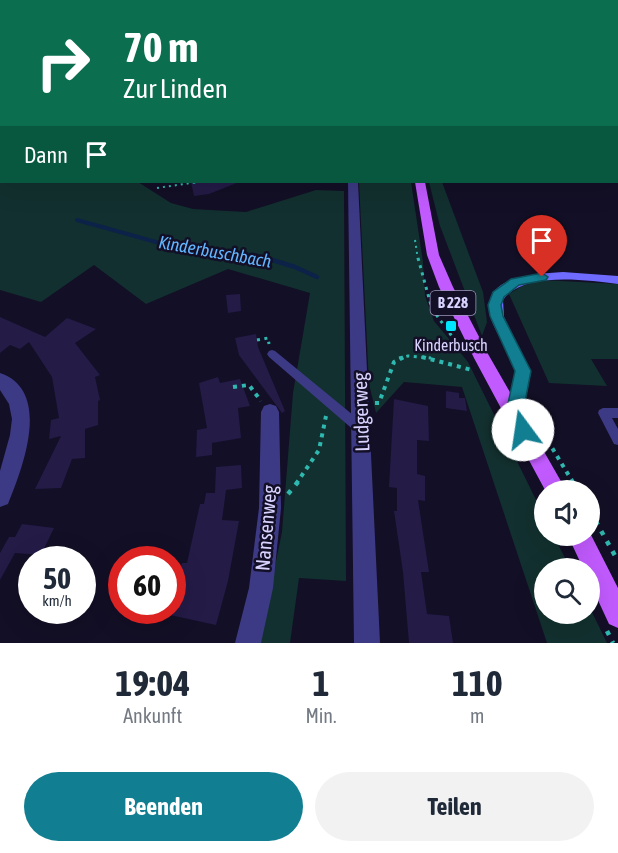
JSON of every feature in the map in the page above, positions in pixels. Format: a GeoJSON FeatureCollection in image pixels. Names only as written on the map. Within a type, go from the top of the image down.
{"type":"FeatureCollection","features":[{"type":"Feature","properties":{"kind":"main road","name":"B 228"},"geometry":{"type":"LineString","coordinates":[[420,183],[434,255],[455,307],[551,480]]}},
{"type":"Feature","properties":{"kind":"main road"},"geometry":{"type":"LineString","coordinates":[[584,546],[618,615]]}},
{"type":"Feature","properties":{"kind":"street","name":"Ludgerweg"},"geometry":{"type":"LineString","coordinates":[[353,183],[367,643]]}},
{"type":"Feature","properties":{"kind":"street"},"geometry":{"type":"LineString","coordinates":[[514,413],[523,371],[497,316],[495,305],[498,295],[515,282],[527,278],[565,276],[618,280]]}},
{"type":"Feature","properties":{"kind":"street"},"geometry":{"type":"LineString","coordinates":[[0,380],[17,399],[20,410],[20,435],[11,471],[0,496]]}},
{"type":"Feature","properties":{"kind":"street","name":"Nansenweg"},"geometry":{"type":"LineString","coordinates":[[248,643],[261,588],[270,508],[270,412]]}},
{"type":"Feature","properties":{"kind":"lane"},"geometry":{"type":"LineString","coordinates":[[272,354],[361,430]]}},
{"type":"Feature","properties":{"kind":"lane"},"geometry":{"type":"LineString","coordinates":[[618,413],[603,413],[618,440]]}},
{"type":"Feature","properties":{"kind":"path"},"geometry":{"type":"LineString","coordinates":[[157,188],[191,183]]}},
{"type":"Feature","properties":{"kind":"path"},"geometry":{"type":"LineString","coordinates":[[361,403],[379,403],[395,361],[403,356],[415,355],[476,371]]}},
{"type":"Feature","properties":{"kind":"path"},"geometry":{"type":"LineString","coordinates":[[233,387],[249,385],[270,412]]}},
{"type":"Feature","properties":{"kind":"path"},"geometry":{"type":"LineString","coordinates":[[270,508],[286,496],[317,458],[326,432],[327,401]]}},
{"type":"Feature","properties":{"kind":"path"},"geometry":{"type":"LineString","coordinates":[[600,529],[618,561]]}},
{"type":"Feature","properties":{"kind":"green space"},"geometry":{"type":"Polygon","coordinates":[[[0,183],[140,183],[171,203],[193,209],[246,212],[316,190],[344,191],[346,581],[299,578],[290,643],[259,643],[282,532],[293,393],[310,293],[228,269],[146,304],[94,265],[41,302],[0,290],[0,183]]]}},
{"type":"Feature","properties":{"kind":"green space"},"geometry":{"type":"Polygon","coordinates":[[[359,183],[411,183],[423,262],[425,296],[434,321],[468,362],[534,496],[534,546],[559,546],[565,558],[534,558],[534,604],[462,387],[404,382],[376,413],[369,384],[359,183]]]}},
{"type":"Feature","properties":{"kind":"green space"},"geometry":{"type":"Polygon","coordinates":[[[429,183],[442,183],[483,292],[487,322],[482,336],[440,226],[429,183]]]}},
{"type":"Feature","properties":{"kind":"green space"},"geometry":{"type":"Polygon","coordinates":[[[542,280],[618,284],[618,359],[591,359],[607,386],[549,383],[509,294],[522,286],[542,280]]]}},
{"type":"Feature","properties":{"kind":"green space"},"geometry":{"type":"Polygon","coordinates":[[[541,624],[598,624],[607,643],[547,643],[541,624]]]}},
{"type":"Feature","properties":{"kind":"building"},"geometry":{"type":"Polygon","coordinates":[[[191,183],[236,183],[209,194],[194,196],[191,183]]]}},
{"type":"Feature","properties":{"kind":"building"},"geometry":{"type":"Polygon","coordinates":[[[240,294],[241,311],[228,313],[226,295],[240,294]]]}},
{"type":"Feature","properties":{"kind":"building"},"geometry":{"type":"Polygon","coordinates":[[[0,317],[45,337],[67,318],[96,329],[75,343],[100,375],[95,377],[100,400],[98,401],[98,425],[85,429],[85,458],[72,459],[61,488],[35,489],[61,436],[49,439],[51,420],[59,418],[52,377],[29,342],[20,349],[10,345],[0,353],[0,317]]]}},
{"type":"Feature","properties":{"kind":"building"},"geometry":{"type":"Polygon","coordinates":[[[256,334],[258,347],[285,411],[282,413],[239,355],[235,338],[256,334]]]}},
{"type":"Feature","properties":{"kind":"building"},"geometry":{"type":"Polygon","coordinates":[[[218,377],[220,383],[240,379],[250,406],[238,408],[241,438],[212,443],[212,455],[196,457],[197,430],[207,428],[199,383],[218,377]]]}},
{"type":"Feature","properties":{"kind":"building"},"geometry":{"type":"Polygon","coordinates":[[[446,391],[459,393],[459,398],[465,398],[467,411],[446,408],[446,391]]]}},
{"type":"Feature","properties":{"kind":"building"},"geometry":{"type":"Polygon","coordinates":[[[394,399],[428,406],[429,441],[417,440],[417,474],[425,476],[425,501],[418,500],[429,572],[421,572],[427,614],[449,616],[453,643],[409,643],[403,572],[394,511],[397,511],[397,488],[389,487],[394,399]]]}},
{"type":"Feature","properties":{"kind":"building"},"geometry":{"type":"Polygon","coordinates":[[[241,465],[242,488],[226,490],[222,520],[239,521],[228,581],[216,625],[186,618],[186,563],[200,504],[204,504],[206,493],[215,493],[216,467],[241,465]]]}},
{"type":"Feature","properties":{"kind":"building"},"geometry":{"type":"Polygon","coordinates":[[[22,524],[54,528],[45,546],[18,546],[18,553],[15,553],[0,580],[0,553],[9,537],[15,537],[22,524]]]}},
{"type":"Feature","properties":{"kind":"waterway","name":"Kinderbuschbach"},"geometry":{"type":"LineString","coordinates":[[77,220],[181,249],[255,255],[271,260]]}},
{"type":"Feature","properties":{"kind":"waterway","name":"Kinderbuschbach"},"geometry":{"type":"LineString","coordinates":[[266,258],[317,277]]}},
{"type":"Feature","properties":{"kind":"place","name":"Kinderbusch"},"geometry":{"type":"Point","coordinates":[451,326]}},
{"type":"Feature","properties":{"kind":"route"},"geometry":{"type":"LineString","coordinates":[[523,430],[514,413],[523,371],[497,316],[495,305],[503,289],[527,278],[542,277]]}}]}
